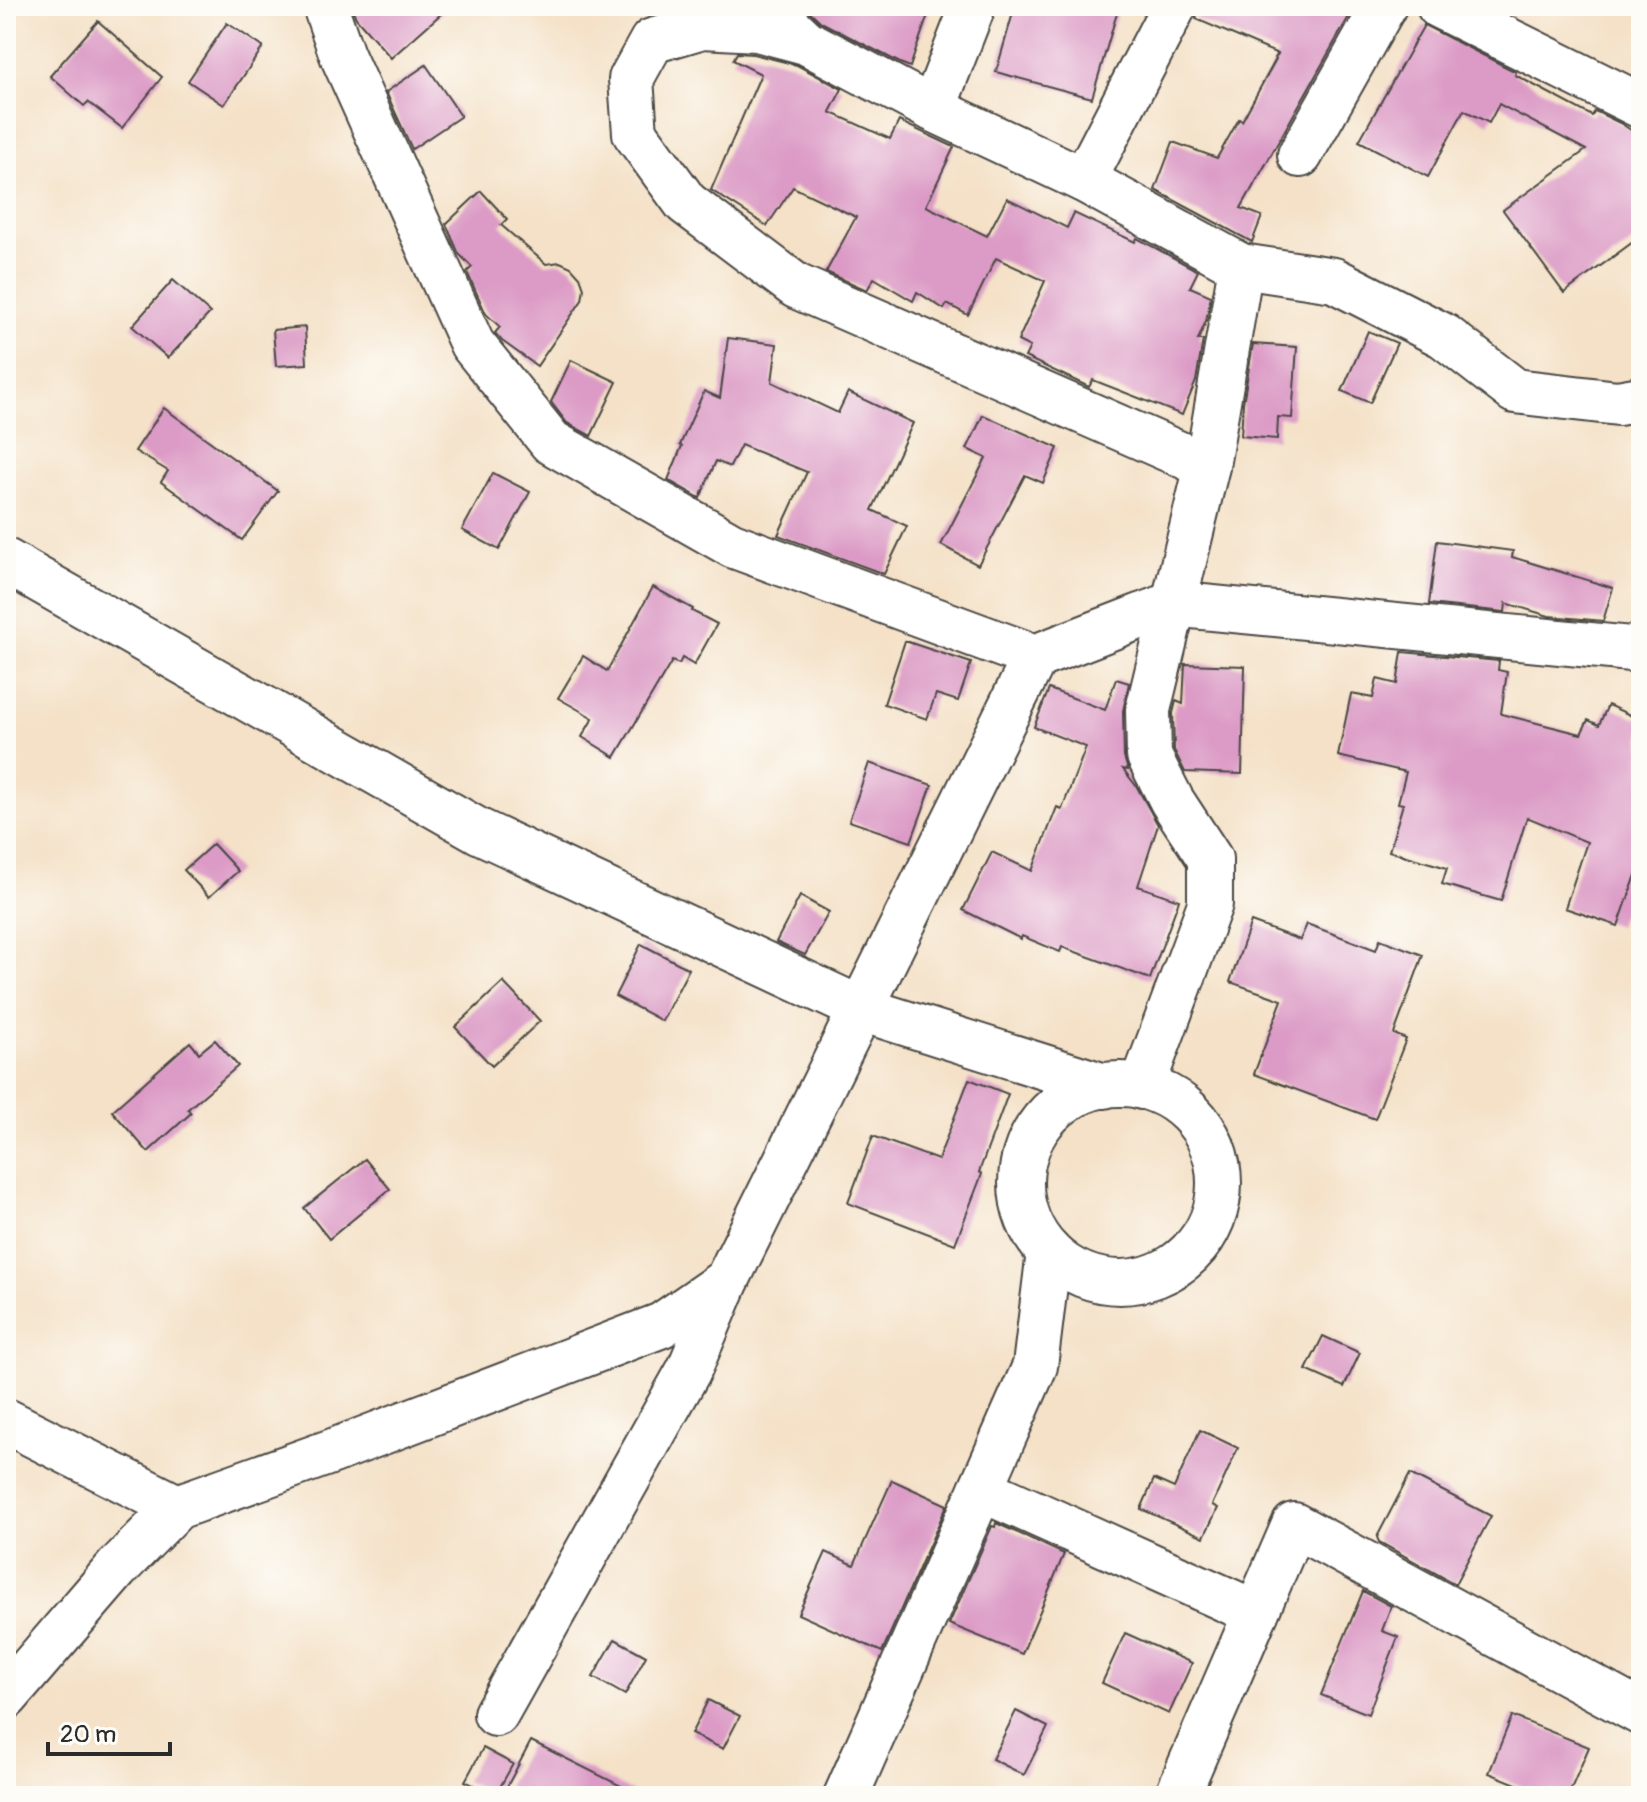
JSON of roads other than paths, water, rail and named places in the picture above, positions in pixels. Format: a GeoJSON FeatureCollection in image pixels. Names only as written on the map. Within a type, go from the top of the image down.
{"type":"FeatureCollection","features":[{"type":"Feature","properties":{"kind":"street"},"geometry":{"type":"LineString","coordinates":[[325,6],[342,55],[472,344],[551,442],[732,545],[1035,657],[1172,604],[1641,650]]}},
{"type":"Feature","properties":{"kind":"street"},"geometry":{"type":"LineString","coordinates":[[768,6],[806,42]]}},
{"type":"Feature","properties":{"kind":"street"},"geometry":{"type":"LineString","coordinates":[[933,109],[973,6]]}},
{"type":"Feature","properties":{"kind":"street"},"geometry":{"type":"LineString","coordinates":[[1084,180],[1174,6]]}},
{"type":"Feature","properties":{"kind":"street"},"geometry":{"type":"LineString","coordinates":[[1300,155],[1384,6]]}},
{"type":"Feature","properties":{"kind":"street"},"geometry":{"type":"LineString","coordinates":[[1439,6],[1641,106]]}},
{"type":"Feature","properties":{"kind":"street"},"geometry":{"type":"LineString","coordinates":[[1207,466],[796,286],[686,203],[635,133],[631,79],[652,41],[703,26],[757,29],[806,42],[933,109],[1084,180],[1241,266],[1334,280],[1444,336],[1515,391],[1618,403],[1641,399]]}},
{"type":"Feature","properties":{"kind":"street"},"geometry":{"type":"LineString","coordinates":[[1123,1086],[1168,1014],[1210,904],[1210,859],[1172,801],[1149,756],[1148,710],[1207,466],[1241,266]]}},
{"type":"Feature","properties":{"kind":"street"},"geometry":{"type":"LineString","coordinates":[[6,561],[479,831],[861,1009],[1123,1086],[1165,1095],[1185,1108],[1201,1125]]}},
{"type":"Feature","properties":{"kind":"street"},"geometry":{"type":"LineString","coordinates":[[496,1714],[689,1370],[727,1280],[1035,657]]}},
{"type":"Feature","properties":{"kind":"street"},"geometry":{"type":"LineString","coordinates":[[1123,1086],[1095,1088],[1072,1096],[1053,1110],[1026,1150],[1021,1173],[1022,1197],[1028,1220],[1049,1252],[1076,1272],[1098,1280],[1122,1283],[1146,1279],[1188,1257],[1215,1217],[1219,1170],[1213,1146],[1169,1065],[1168,1014]]}},
{"type":"Feature","properties":{"kind":"street"},"geometry":{"type":"LineString","coordinates":[[846,1796],[1035,1366],[1049,1252]]}},
{"type":"Feature","properties":{"kind":"street"},"geometry":{"type":"LineString","coordinates":[[6,1697],[117,1568],[177,1507],[662,1325],[727,1280]]}},
{"type":"Feature","properties":{"kind":"street"},"geometry":{"type":"LineString","coordinates":[[6,1421],[177,1507]]}},
{"type":"Feature","properties":{"kind":"street"},"geometry":{"type":"LineString","coordinates":[[981,1489],[1256,1613]]}},
{"type":"Feature","properties":{"kind":"street"},"geometry":{"type":"LineString","coordinates":[[1177,1796],[1294,1525],[1641,1713]]}}]}
